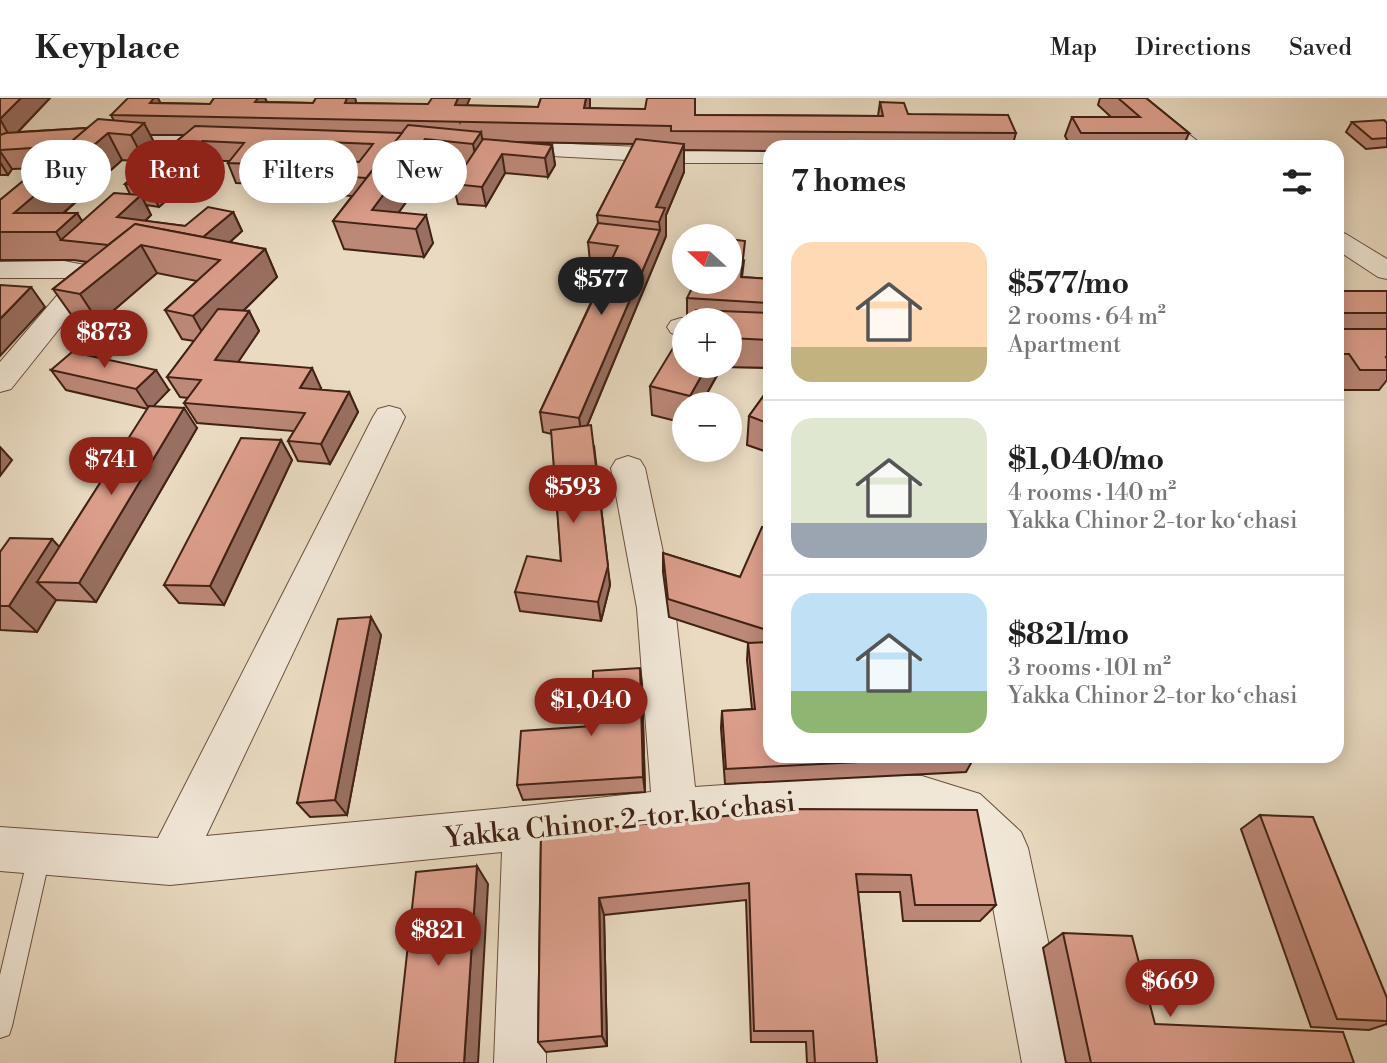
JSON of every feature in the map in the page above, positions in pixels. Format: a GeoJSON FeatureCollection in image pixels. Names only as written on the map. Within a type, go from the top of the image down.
{"type":"FeatureCollection","features":[{"type":"Feature","properties":{"kind":"street"},"geometry":{"type":"LineString","coordinates":[[1131,98],[1185,140]]}},
{"type":"Feature","properties":{"kind":"street"},"geometry":{"type":"LineString","coordinates":[[0,155],[29,147],[77,142],[134,139],[239,141]]}},
{"type":"Feature","properties":{"kind":"street"},"geometry":{"type":"LineString","coordinates":[[477,147],[685,156],[763,156]]}},
{"type":"Feature","properties":{"kind":"street"},"geometry":{"type":"LineString","coordinates":[[1344,243],[1387,271]]}},
{"type":"Feature","properties":{"kind":"street"},"geometry":{"type":"LineString","coordinates":[[0,270],[64,268],[81,272],[86,279],[0,382]]}},
{"type":"Feature","properties":{"kind":"street"},"geometry":{"type":"LineString","coordinates":[[170,862],[389,417]]}},
{"type":"Feature","properties":{"kind":"street"},"geometry":{"type":"LineString","coordinates":[[628,468],[656,608],[675,810]]}},
{"type":"Feature","properties":{"kind":"street","name":"Yakka Chinor 2-tor koʻchasi"},"geometry":{"type":"LineString","coordinates":[[20,850],[170,862],[525,828],[675,810],[865,796],[922,797],[964,809],[1005,848],[1048,1063]]}},
{"type":"Feature","properties":{"kind":"street"},"geometry":{"type":"LineString","coordinates":[[520,1063],[525,828]]}},
{"type":"Feature","properties":{"kind":"lane"},"geometry":{"type":"LineString","coordinates":[[0,1026],[20,850]]}},
{"type":"Feature","properties":{"kind":"building"},"geometry":{"type":"Polygon","coordinates":[[[0,98],[21,98],[0,119],[0,98]]]}},
{"type":"Feature","properties":{"kind":"building"},"geometry":{"type":"Polygon","coordinates":[[[128,98],[154,98],[150,103],[210,104],[214,98],[258,98],[255,102],[313,103],[316,98],[347,98],[345,103],[428,104],[432,98],[458,98],[455,105],[538,107],[541,98],[586,98],[584,108],[645,109],[647,98],[695,98],[695,115],[883,116],[880,102],[904,103],[908,114],[1008,115],[1016,133],[671,131],[671,126],[111,115],[128,98]]]}},
{"type":"Feature","properties":{"kind":"building"},"geometry":{"type":"Polygon","coordinates":[[[1118,98],[1146,98],[1189,133],[1081,133],[1072,117],[1140,117],[1118,98]]]}},
{"type":"Feature","properties":{"kind":"building"},"geometry":{"type":"Polygon","coordinates":[[[98,119],[144,123],[131,135],[108,133],[100,140],[73,140],[98,119]]]}},
{"type":"Feature","properties":{"kind":"building"},"geometry":{"type":"Polygon","coordinates":[[[1384,120],[1387,123],[1387,138],[1372,139],[1352,122],[1384,120]]]}},
{"type":"Feature","properties":{"kind":"building"},"geometry":{"type":"Polygon","coordinates":[[[408,125],[481,132],[473,144],[467,143],[467,140],[396,140],[408,125]]]}},
{"type":"Feature","properties":{"kind":"building"},"geometry":{"type":"Polygon","coordinates":[[[195,126],[402,133],[396,140],[372,140],[372,144],[358,143],[358,140],[239,140],[239,143],[225,140],[178,140],[195,126]]]}},
{"type":"Feature","properties":{"kind":"building"},"geometry":{"type":"Polygon","coordinates":[[[87,128],[73,140],[21,140],[21,149],[0,150],[0,135],[87,128]]]}},
{"type":"Feature","properties":{"kind":"building"},"geometry":{"type":"Polygon","coordinates":[[[483,139],[552,145],[545,158],[502,154],[482,187],[467,185],[467,163],[483,139]]]}},
{"type":"Feature","properties":{"kind":"building"},"geometry":{"type":"Polygon","coordinates":[[[636,139],[684,144],[656,207],[665,208],[659,222],[597,215],[636,139]]]}},
{"type":"Feature","properties":{"kind":"building"},"geometry":{"type":"Polygon","coordinates":[[[372,145],[372,170],[366,178],[358,177],[359,162],[372,145]]]}},
{"type":"Feature","properties":{"kind":"building"},"geometry":{"type":"Polygon","coordinates":[[[239,149],[239,163],[228,163],[239,149]]]}},
{"type":"Feature","properties":{"kind":"building"},"geometry":{"type":"Polygon","coordinates":[[[372,171],[372,203],[377,203],[372,210],[426,215],[416,229],[333,221],[347,203],[358,203],[358,189],[372,171]]]}},
{"type":"Feature","properties":{"kind":"building"},"geometry":{"type":"Polygon","coordinates":[[[21,183],[21,203],[26,203],[14,213],[77,213],[56,232],[0,232],[0,200],[21,183]]]}},
{"type":"Feature","properties":{"kind":"building"},"geometry":{"type":"Polygon","coordinates":[[[114,193],[125,194],[125,203],[132,203],[117,217],[185,226],[208,207],[233,212],[203,237],[135,224],[108,245],[61,240],[103,203],[111,203],[111,196],[114,193]]]}},
{"type":"Feature","properties":{"kind":"building"},"geometry":{"type":"Polygon","coordinates":[[[598,223],[660,230],[579,418],[540,412],[618,246],[588,242],[598,223]]]}},
{"type":"Feature","properties":{"kind":"building"},"geometry":{"type":"Polygon","coordinates":[[[135,224],[265,249],[193,316],[165,310],[220,260],[141,245],[80,294],[53,289],[135,224]]]}},
{"type":"Feature","properties":{"kind":"building"},"geometry":{"type":"Polygon","coordinates":[[[742,241],[745,241],[742,268],[742,241]]]}},
{"type":"Feature","properties":{"kind":"building"},"geometry":{"type":"Polygon","coordinates":[[[742,277],[763,279],[763,303],[687,298],[689,294],[742,294],[742,277]]]}},
{"type":"Feature","properties":{"kind":"building"},"geometry":{"type":"Polygon","coordinates":[[[0,285],[31,287],[0,319],[0,285]]]}},
{"type":"Feature","properties":{"kind":"building"},"geometry":{"type":"Polygon","coordinates":[[[1344,291],[1387,291],[1387,313],[1344,313],[1344,291]]]}},
{"type":"Feature","properties":{"kind":"building"},"geometry":{"type":"Polygon","coordinates":[[[218,309],[249,311],[215,360],[312,368],[300,388],[349,392],[321,444],[288,441],[305,413],[184,403],[201,380],[167,377],[218,309]]]}},
{"type":"Feature","properties":{"kind":"building"},"geometry":{"type":"Polygon","coordinates":[[[742,312],[763,313],[763,340],[742,339],[742,312]]]}},
{"type":"Feature","properties":{"kind":"building"},"geometry":{"type":"Polygon","coordinates":[[[1344,329],[1387,329],[1387,370],[1360,370],[1349,354],[1344,354],[1344,329]]]}},
{"type":"Feature","properties":{"kind":"building"},"geometry":{"type":"Polygon","coordinates":[[[672,350],[672,378],[700,378],[692,392],[674,392],[650,386],[672,350]]]}},
{"type":"Feature","properties":{"kind":"building"},"geometry":{"type":"Polygon","coordinates":[[[72,352],[156,370],[136,389],[51,370],[72,352]]]}},
{"type":"Feature","properties":{"kind":"building"},"geometry":{"type":"Polygon","coordinates":[[[763,397],[763,421],[749,416],[763,397]]]}},
{"type":"Feature","properties":{"kind":"building"},"geometry":{"type":"Polygon","coordinates":[[[149,406],[184,408],[79,583],[37,582],[149,406]]]}},
{"type":"Feature","properties":{"kind":"building"},"geometry":{"type":"Polygon","coordinates":[[[591,425],[608,566],[598,602],[515,592],[527,556],[561,561],[551,430],[591,425]]]}},
{"type":"Feature","properties":{"kind":"building"},"geometry":{"type":"Polygon","coordinates":[[[241,438],[281,440],[210,586],[164,585],[241,438]]]}},
{"type":"Feature","properties":{"kind":"building"},"geometry":{"type":"Polygon","coordinates":[[[763,527],[763,629],[668,599],[663,553],[740,577],[763,527]]]}},
{"type":"Feature","properties":{"kind":"building"},"geometry":{"type":"Polygon","coordinates":[[[10,538],[52,539],[9,606],[0,606],[0,552],[10,538]]]}},
{"type":"Feature","properties":{"kind":"building"},"geometry":{"type":"Polygon","coordinates":[[[371,617],[335,800],[297,803],[338,619],[371,617]]]}},
{"type":"Feature","properties":{"kind":"building"},"geometry":{"type":"Polygon","coordinates":[[[763,642],[763,763],[841,763],[726,769],[722,711],[755,709],[748,643],[763,642]]]}},
{"type":"Feature","properties":{"kind":"building"},"geometry":{"type":"Polygon","coordinates":[[[640,668],[643,777],[517,785],[521,731],[592,726],[593,671],[640,668]]]}},
{"type":"Feature","properties":{"kind":"building"},"geometry":{"type":"Polygon","coordinates":[[[798,809],[977,810],[996,905],[915,905],[911,875],[856,874],[877,1063],[815,1063],[813,1031],[754,1031],[749,883],[599,898],[602,1036],[538,1042],[541,834],[798,809]]]}},
{"type":"Feature","properties":{"kind":"building"},"geometry":{"type":"Polygon","coordinates":[[[1260,815],[1313,817],[1387,998],[1387,1021],[1337,1019],[1260,815]]]}},
{"type":"Feature","properties":{"kind":"building"},"geometry":{"type":"Polygon","coordinates":[[[477,866],[464,1063],[395,1063],[416,872],[477,866]]]}},
{"type":"Feature","properties":{"kind":"building"},"geometry":{"type":"Polygon","coordinates":[[[1063,933],[1132,936],[1155,1024],[1343,1032],[1354,1063],[1091,1063],[1063,933]]]}}]}
